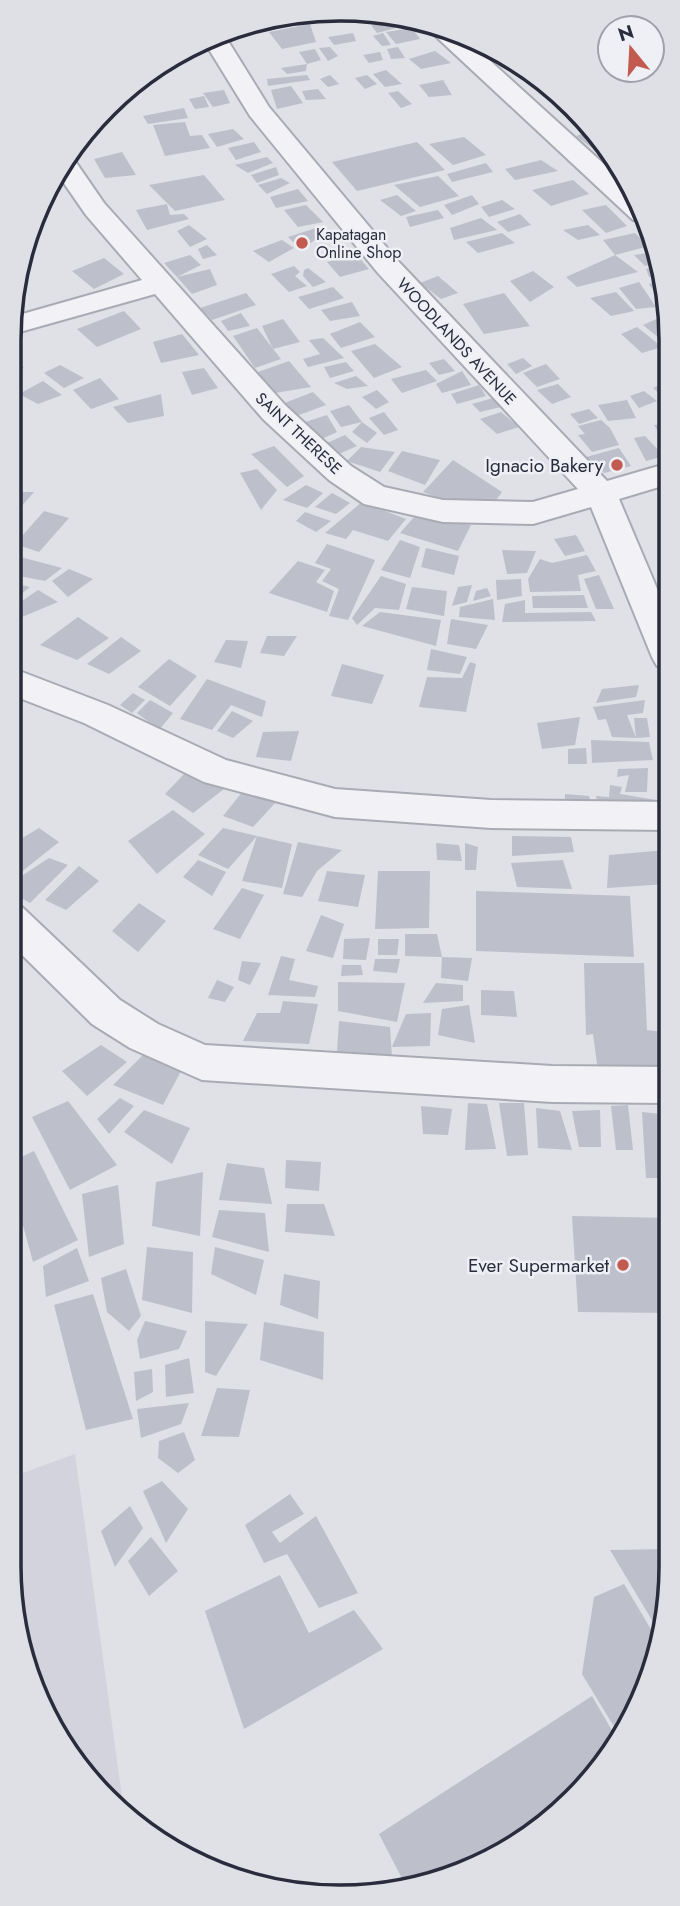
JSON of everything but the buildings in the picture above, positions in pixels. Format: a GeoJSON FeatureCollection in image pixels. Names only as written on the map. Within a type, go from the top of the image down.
{"type":"FeatureCollection","features":[{"type":"Feature","properties":{"kind":"street"},"geometry":{"type":"LineString","coordinates":[[457,43],[625,198]]}},
{"type":"Feature","properties":{"kind":"street","name":"WOODLANDS AVENUE"},"geometry":{"type":"LineString","coordinates":[[219,45],[259,111],[388,267],[601,494],[659,633]]}},
{"type":"Feature","properties":{"kind":"street","name":"SAINT THERESE"},"geometry":{"type":"LineString","coordinates":[[69,172],[95,209],[274,412],[340,473],[375,496],[443,511],[533,513],[659,476]]}},
{"type":"Feature","properties":{"kind":"street"},"geometry":{"type":"LineString","coordinates":[[22,323],[160,284]]}},
{"type":"Feature","properties":{"kind":"street"},"geometry":{"type":"LineString","coordinates":[[21,685],[96,714],[217,772],[335,803],[491,814],[659,816]]}},
{"type":"Feature","properties":{"kind":"street"},"geometry":{"type":"LineString","coordinates":[[21,930],[106,1012],[144,1036],[202,1062],[552,1084],[659,1085]]}},
{"type":"Feature","properties":{"kind":"shaded area"},"geometry":{"type":"Polygon","coordinates":[[[75,1454],[122,1799],[87,1760],[64,1726],[38,1669],[27,1628],[22,1587],[21,1474],[75,1454]]]}},
{"type":"Feature","properties":{"kind":"place","name":"Kapatagan Online Shop"},"geometry":{"type":"Point","coordinates":[302,243]}},
{"type":"Feature","properties":{"kind":"place","name":"Ignacio Bakery"},"geometry":{"type":"Point","coordinates":[617,465]}},
{"type":"Feature","properties":{"kind":"place","name":"Ever Supermarket"},"geometry":{"type":"Point","coordinates":[623,1265]}}]}
